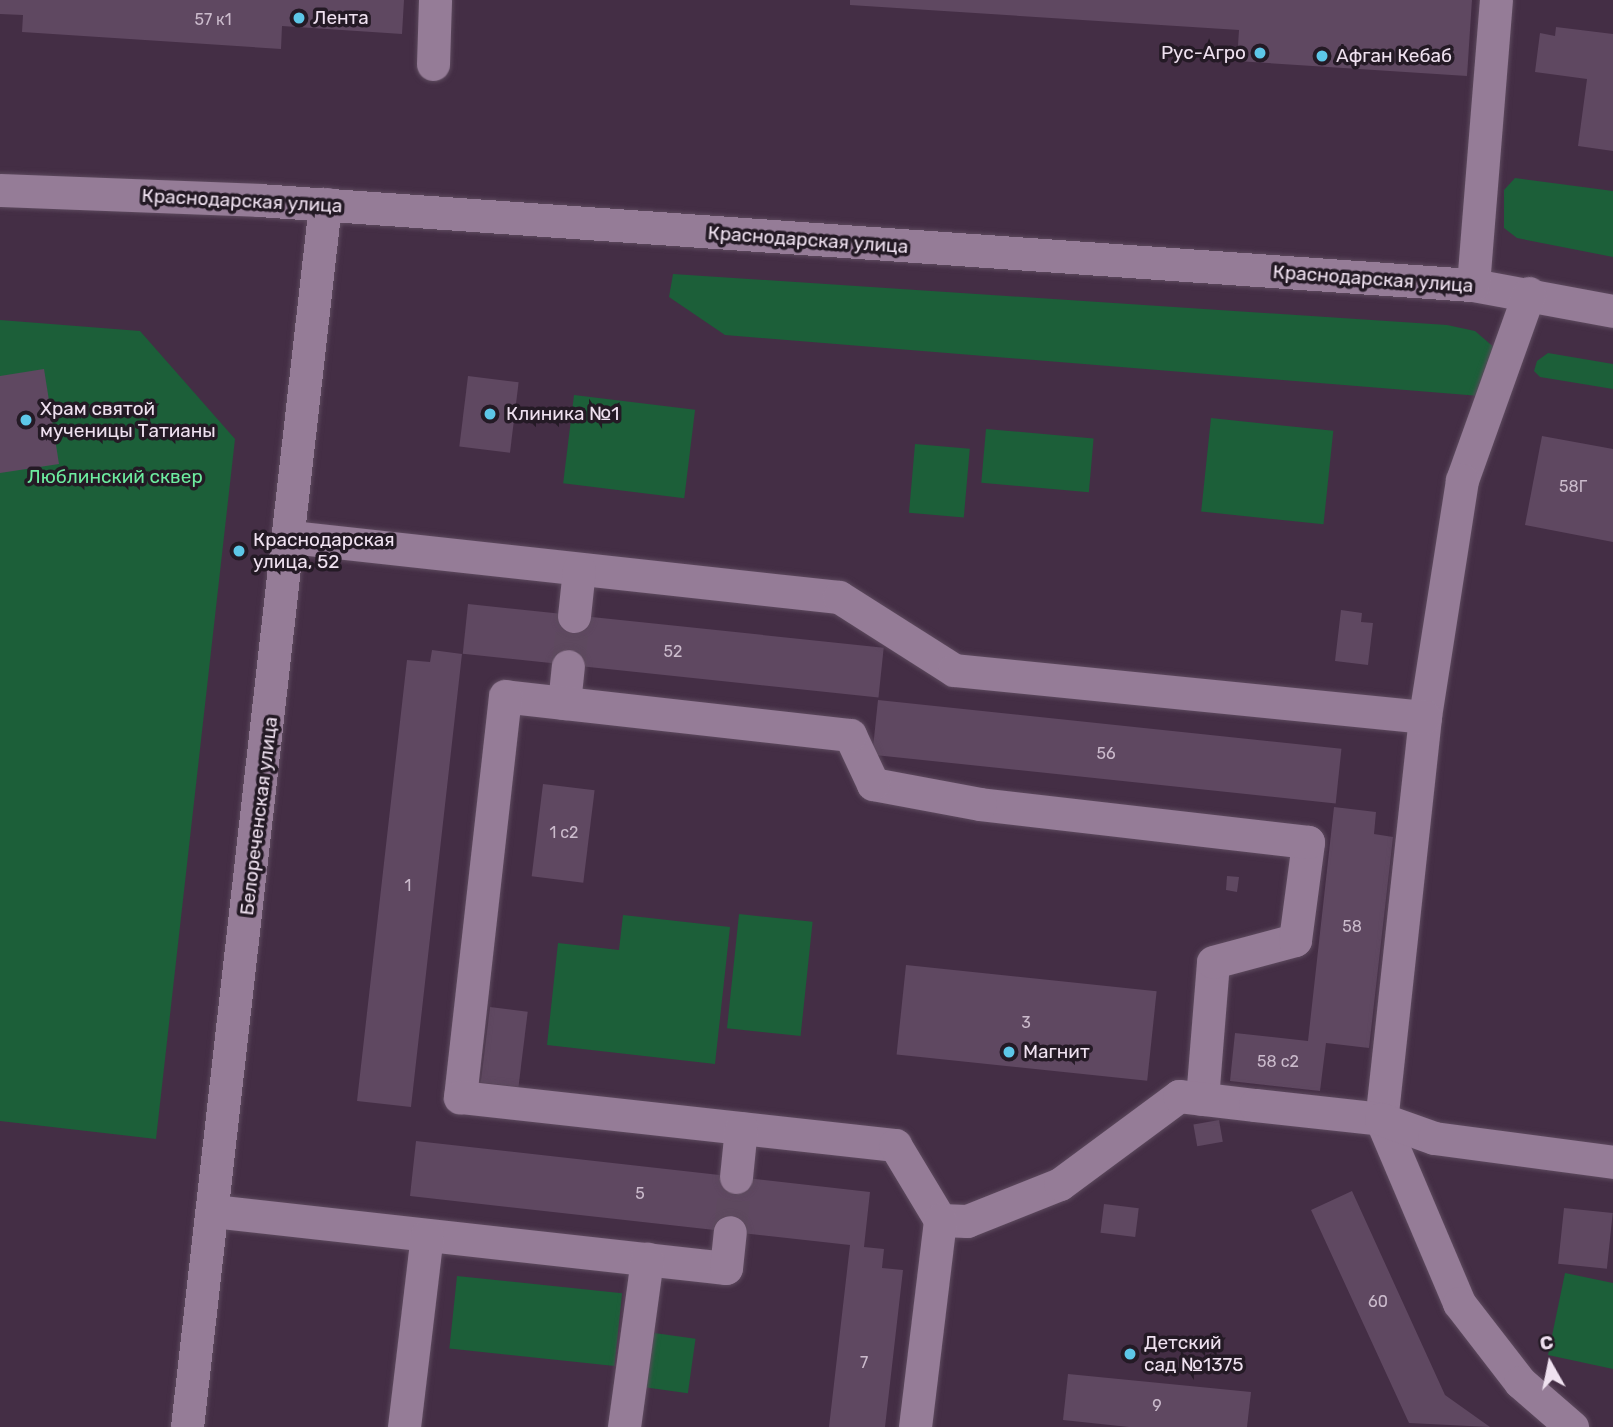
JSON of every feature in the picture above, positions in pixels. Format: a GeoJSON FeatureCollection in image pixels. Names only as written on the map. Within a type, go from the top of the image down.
{"type":"FeatureCollection","features":[{"type":"Feature","properties":{"kind":"street"},"geometry":{"type":"LineString","coordinates":[[433,64],[435,0]]}},
{"type":"Feature","properties":{"kind":"street"},"geometry":{"type":"LineString","coordinates":[[1473,285],[1496,0]]}},
{"type":"Feature","properties":{"kind":"street","name":"Краснодарская улица"},"geometry":{"type":"LineString","coordinates":[[0,190],[325,204],[1473,285],[1529,293],[1613,311]]}},
{"type":"Feature","properties":{"kind":"street","name":"Белореченская улица"},"geometry":{"type":"LineString","coordinates":[[187,1427],[291,537],[325,204]]}},
{"type":"Feature","properties":{"kind":"street"},"geometry":{"type":"LineString","coordinates":[[1529,293],[1462,480],[1425,717],[1381,1119],[1459,1303],[1520,1382],[1572,1427]]}},
{"type":"Feature","properties":{"kind":"street"},"geometry":{"type":"LineString","coordinates":[[291,537],[839,597],[954,670],[1425,717]]}},
{"type":"Feature","properties":{"kind":"street"},"geometry":{"type":"LineString","coordinates":[[574,616],[579,569]]}},
{"type":"Feature","properties":{"kind":"street"},"geometry":{"type":"LineString","coordinates":[[564,703],[568,666]]}},
{"type":"Feature","properties":{"kind":"street"},"geometry":{"type":"LineString","coordinates":[[915,1427],[940,1220],[895,1145],[460,1097],[505,696],[850,735],[873,784],[980,804],[1308,842],[1295,940],[1213,962],[1202,1099]]}},
{"type":"Feature","properties":{"kind":"street"},"geometry":{"type":"LineString","coordinates":[[940,1220],[967,1221],[1060,1184],[1179,1096],[1381,1119],[1434,1138],[1613,1162]]}},
{"type":"Feature","properties":{"kind":"street"},"geometry":{"type":"LineString","coordinates":[[736,1177],[741,1128]]}},
{"type":"Feature","properties":{"kind":"street"},"geometry":{"type":"LineString","coordinates":[[212,1211],[726,1268],[730,1232]]}},
{"type":"Feature","properties":{"kind":"street"},"geometry":{"type":"LineString","coordinates":[[404,1427],[427,1235]]}},
{"type":"Feature","properties":{"kind":"street"},"geometry":{"type":"LineString","coordinates":[[624,1427],[647,1259]]}},
{"type":"Feature","properties":{"kind":"green space"},"geometry":{"type":"Polygon","coordinates":[[[1515,178],[1613,191],[1613,257],[1517,238],[1504,228],[1504,190],[1515,178]]]}},
{"type":"Feature","properties":{"kind":"green space"},"geometry":{"type":"Polygon","coordinates":[[[673,274],[1447,325],[1475,331],[1496,349],[1492,397],[725,335],[669,297],[673,274]]]}},
{"type":"Feature","properties":{"kind":"green space","name":"Люблинский сквер"},"geometry":{"type":"Polygon","coordinates":[[[0,320],[140,331],[235,439],[156,1139],[0,1121],[0,320]]]}},
{"type":"Feature","properties":{"kind":"green space"},"geometry":{"type":"Polygon","coordinates":[[[1548,353],[1613,364],[1613,389],[1540,377],[1534,371],[1537,361],[1548,353]]]}},
{"type":"Feature","properties":{"kind":"green space"},"geometry":{"type":"Polygon","coordinates":[[[574,395],[695,410],[684,498],[563,483],[574,395]]]}},
{"type":"Feature","properties":{"kind":"green space"},"geometry":{"type":"Polygon","coordinates":[[[1211,418],[1333,431],[1324,524],[1201,511],[1211,418]]]}},
{"type":"Feature","properties":{"kind":"green space"},"geometry":{"type":"Polygon","coordinates":[[[986,429],[1094,438],[1089,492],[981,483],[986,429]]]}},
{"type":"Feature","properties":{"kind":"green space"},"geometry":{"type":"Polygon","coordinates":[[[915,444],[970,449],[964,518],[909,513],[915,444]]]}},
{"type":"Feature","properties":{"kind":"green space"},"geometry":{"type":"Polygon","coordinates":[[[739,914],[813,922],[801,1036],[727,1028],[739,914]]]}},
{"type":"Feature","properties":{"kind":"green space"},"geometry":{"type":"Polygon","coordinates":[[[623,915],[730,927],[715,1064],[547,1045],[558,943],[619,950],[623,915]]]}},
{"type":"Feature","properties":{"kind":"green space"},"geometry":{"type":"Polygon","coordinates":[[[1565,1273],[1613,1283],[1613,1369],[1548,1355],[1565,1273]]]}},
{"type":"Feature","properties":{"kind":"green space"},"geometry":{"type":"Polygon","coordinates":[[[457,1276],[622,1293],[614,1366],[449,1349],[457,1276]]]}},
{"type":"Feature","properties":{"kind":"green space"},"geometry":{"type":"Polygon","coordinates":[[[647,1332],[696,1339],[688,1393],[639,1386],[647,1332]]]}},
{"type":"Feature","properties":{"kind":"building"},"geometry":{"type":"Polygon","coordinates":[[[0,0],[404,0],[402,34],[282,26],[281,49],[22,32],[23,15],[0,14],[0,0]]]}},
{"type":"Feature","properties":{"kind":"building"},"geometry":{"type":"Polygon","coordinates":[[[850,0],[1472,0],[1467,76],[1237,61],[1239,30],[850,5],[850,0]]]}},
{"type":"Feature","properties":{"kind":"building"},"geometry":{"type":"Polygon","coordinates":[[[1556,27],[1613,34],[1613,151],[1578,146],[1587,79],[1535,72],[1540,33],[1555,36],[1556,27]]]}},
{"type":"Feature","properties":{"kind":"building","name":"Храм святой мученицы Татианы"},"geometry":{"type":"Polygon","coordinates":[[[44,369],[59,464],[0,473],[0,376],[44,369]]]}},
{"type":"Feature","properties":{"kind":"building","name":"Клиника №1"},"geometry":{"type":"Polygon","coordinates":[[[468,376],[519,382],[510,453],[459,446],[468,376]]]}},
{"type":"Feature","properties":{"kind":"building"},"geometry":{"type":"Polygon","coordinates":[[[1542,436],[1613,449],[1613,542],[1525,525],[1542,436]]]}},
{"type":"Feature","properties":{"kind":"building"},"geometry":{"type":"Polygon","coordinates":[[[468,604],[884,648],[878,697],[463,654],[468,604]]]}},
{"type":"Feature","properties":{"kind":"building"},"geometry":{"type":"Polygon","coordinates":[[[1341,610],[1362,613],[1361,622],[1373,623],[1368,665],[1335,661],[1341,610]]]}},
{"type":"Feature","properties":{"kind":"building"},"geometry":{"type":"Polygon","coordinates":[[[432,650],[462,654],[411,1107],[357,1101],[407,660],[430,662],[432,650]]]}},
{"type":"Feature","properties":{"kind":"building"},"geometry":{"type":"Polygon","coordinates":[[[878,700],[1341,749],[1336,803],[872,755],[878,700]]]}},
{"type":"Feature","properties":{"kind":"building"},"geometry":{"type":"Polygon","coordinates":[[[543,784],[595,790],[583,883],[532,876],[543,784]]]}},
{"type":"Feature","properties":{"kind":"building"},"geometry":{"type":"Polygon","coordinates":[[[1334,807],[1376,812],[1374,834],[1393,837],[1369,1048],[1326,1043],[1320,1091],[1230,1081],[1235,1033],[1308,1041],[1334,807]]]}},
{"type":"Feature","properties":{"kind":"building"},"geometry":{"type":"Polygon","coordinates":[[[1227,876],[1239,877],[1237,892],[1226,890],[1227,876]]]}},
{"type":"Feature","properties":{"kind":"building"},"geometry":{"type":"Polygon","coordinates":[[[906,965],[1157,991],[1147,1081],[897,1055],[906,965]]]}},
{"type":"Feature","properties":{"kind":"building"},"geometry":{"type":"Polygon","coordinates":[[[490,1007],[528,1012],[518,1087],[481,1082],[490,1007]]]}},
{"type":"Feature","properties":{"kind":"building"},"geometry":{"type":"Polygon","coordinates":[[[1219,1120],[1223,1142],[1197,1146],[1193,1125],[1219,1120]]]}},
{"type":"Feature","properties":{"kind":"building"},"geometry":{"type":"Polygon","coordinates":[[[416,1141],[870,1192],[864,1247],[884,1249],[882,1268],[903,1270],[885,1427],[829,1427],[850,1245],[410,1196],[416,1141]]]}},
{"type":"Feature","properties":{"kind":"building"},"geometry":{"type":"Polygon","coordinates":[[[1352,1191],[1445,1395],[1490,1427],[1409,1423],[1311,1210],[1352,1191]]]}},
{"type":"Feature","properties":{"kind":"building"},"geometry":{"type":"Polygon","coordinates":[[[1104,1204],[1139,1208],[1135,1237],[1100,1233],[1104,1204]]]}},
{"type":"Feature","properties":{"kind":"building"},"geometry":{"type":"Polygon","coordinates":[[[1564,1208],[1613,1213],[1607,1269],[1558,1264],[1564,1208]]]}},
{"type":"Feature","properties":{"kind":"building"},"geometry":{"type":"Polygon","coordinates":[[[1068,1374],[1251,1392],[1247,1427],[1129,1427],[1063,1420],[1068,1374]]]}},
{"type":"Feature","properties":{"kind":"tunnel"},"geometry":{"type":"LineString","coordinates":[[568,666],[574,616]]}},
{"type":"Feature","properties":{"kind":"tunnel"},"geometry":{"type":"LineString","coordinates":[[730,1232],[736,1177]]}},
{"type":"Feature","properties":{"kind":"place","name":"Лента"},"geometry":{"type":"Point","coordinates":[299,18]}},
{"type":"Feature","properties":{"kind":"place","name":"Рус-Агро"},"geometry":{"type":"Point","coordinates":[1260,53]}},
{"type":"Feature","properties":{"kind":"place","name":"Афган Кебаб"},"geometry":{"type":"Point","coordinates":[1322,56]}},
{"type":"Feature","properties":{"kind":"place","name":"Клиника №1"},"geometry":{"type":"Point","coordinates":[490,414]}},
{"type":"Feature","properties":{"kind":"place","name":"Храм святой мученицы Татианы"},"geometry":{"type":"Point","coordinates":[26,420]}},
{"type":"Feature","properties":{"kind":"place","name":"Краснодарская улица, 52"},"geometry":{"type":"Point","coordinates":[239,551]}},
{"type":"Feature","properties":{"kind":"place","name":"Магнит"},"geometry":{"type":"Point","coordinates":[1009,1052]}},
{"type":"Feature","properties":{"kind":"place","name":"Детский сад №1375"},"geometry":{"type":"Point","coordinates":[1130,1354]}}]}
